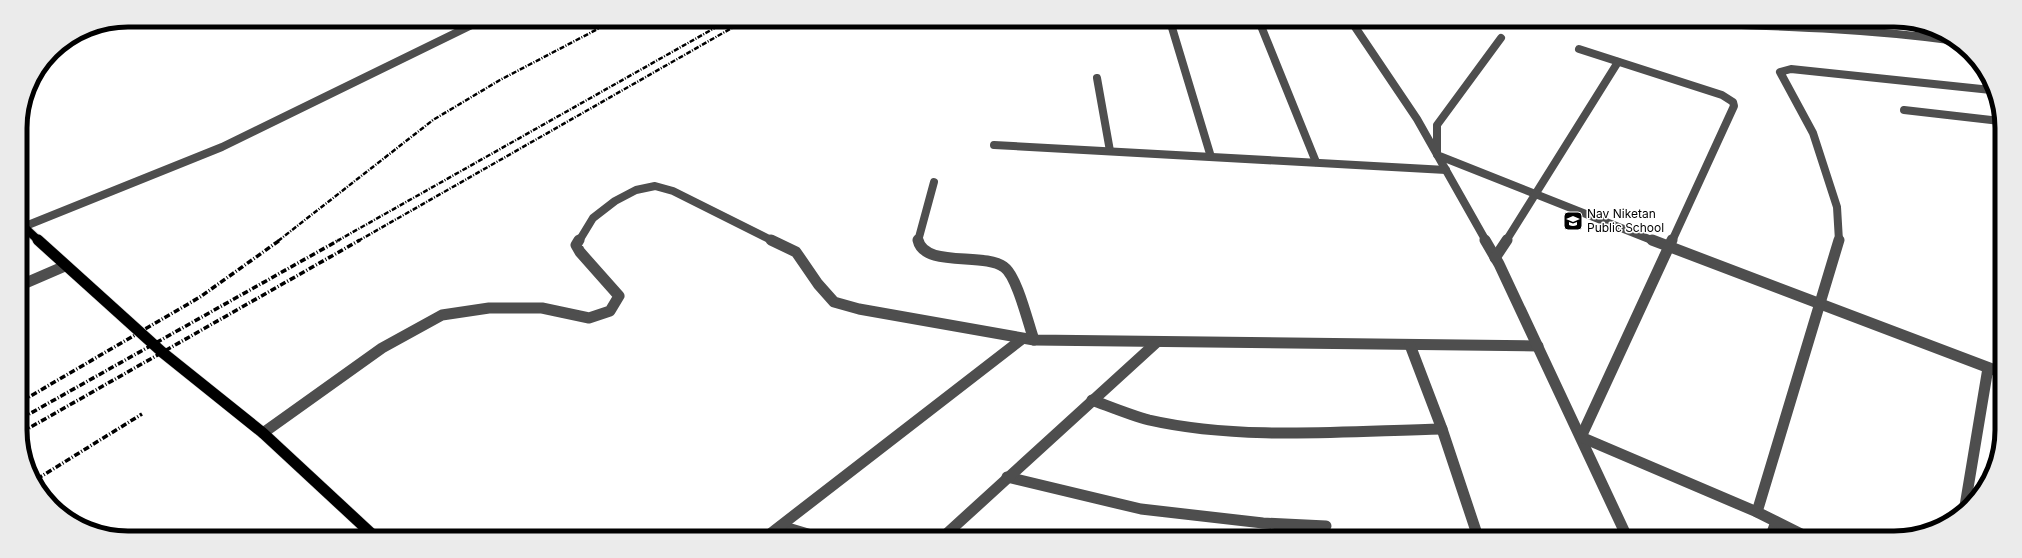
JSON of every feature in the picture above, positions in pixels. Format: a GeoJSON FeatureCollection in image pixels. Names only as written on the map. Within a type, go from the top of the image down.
{"type":"FeatureCollection","features":[{"type":"Feature","properties":{"kind":"main road"},"geometry":{"type":"LineString","coordinates":[[27,230],[65,266],[162,352],[263,433],[369,531]]}},
{"type":"Feature","properties":{"kind":"street"},"geometry":{"type":"LineString","coordinates":[[27,223],[222,147],[468,27]]}},
{"type":"Feature","properties":{"kind":"street"},"geometry":{"type":"LineString","coordinates":[[1172,27],[1211,157]]}},
{"type":"Feature","properties":{"kind":"street"},"geometry":{"type":"LineString","coordinates":[[1261,27],[1316,162]]}},
{"type":"Feature","properties":{"kind":"street"},"geometry":{"type":"LineString","coordinates":[[1354,27],[1417,119],[1495,258],[1581,437],[1624,531]]}},
{"type":"Feature","properties":{"kind":"street"},"geometry":{"type":"LineString","coordinates":[[1793,27],[1889,32],[1942,39]]}},
{"type":"Feature","properties":{"kind":"street"},"geometry":{"type":"LineString","coordinates":[[1437,155],[1437,126],[1501,38]]}},
{"type":"Feature","properties":{"kind":"street"},"geometry":{"type":"LineString","coordinates":[[1579,49],[1722,95],[1733,102],[1734,106],[1581,437]]}},
{"type":"Feature","properties":{"kind":"street"},"geometry":{"type":"LineString","coordinates":[[1495,258],[1618,62]]}},
{"type":"Feature","properties":{"kind":"street"},"geometry":{"type":"LineString","coordinates":[[1757,512],[1839,239],[1837,207],[1813,133],[1780,72],[1782,70],[1791,69],[1988,90]]}},
{"type":"Feature","properties":{"kind":"street"},"geometry":{"type":"LineString","coordinates":[[1097,78],[1110,151]]}},
{"type":"Feature","properties":{"kind":"street"},"geometry":{"type":"LineString","coordinates":[[1904,110],[1994,120]]}},
{"type":"Feature","properties":{"kind":"street"},"geometry":{"type":"LineString","coordinates":[[994,145],[1446,170]]}},
{"type":"Feature","properties":{"kind":"street"},"geometry":{"type":"LineString","coordinates":[[1437,155],[1537,193],[1668,246],[1995,370]]}},
{"type":"Feature","properties":{"kind":"street"},"geometry":{"type":"LineString","coordinates":[[934,182],[918,241],[920,248],[928,253],[944,257],[995,261],[1009,269],[1034,340]]}},
{"type":"Feature","properties":{"kind":"street"},"geometry":{"type":"LineString","coordinates":[[263,433],[382,348],[442,315],[489,308],[542,308],[589,318],[610,311],[618,296],[607,281],[584,259],[576,245],[592,218],[636,190],[655,186],[673,191],[796,252],[818,284],[834,302],[1022,339],[1538,346]]}},
{"type":"Feature","properties":{"kind":"street"},"geometry":{"type":"LineString","coordinates":[[27,282],[65,266]]}},
{"type":"Feature","properties":{"kind":"street"},"geometry":{"type":"LineString","coordinates":[[774,531],[1022,339]]}},
{"type":"Feature","properties":{"kind":"street"},"geometry":{"type":"LineString","coordinates":[[949,531],[1156,342]]}},
{"type":"Feature","properties":{"kind":"street"},"geometry":{"type":"LineString","coordinates":[[1410,345],[1442,429],[1476,531]]}},
{"type":"Feature","properties":{"kind":"street"},"geometry":{"type":"LineString","coordinates":[[1966,501],[1988,368]]}},
{"type":"Feature","properties":{"kind":"street"},"geometry":{"type":"LineString","coordinates":[[1092,400],[1154,421],[1205,427],[1279,431],[1442,429]]}},
{"type":"Feature","properties":{"kind":"street"},"geometry":{"type":"LineString","coordinates":[[1581,437],[1757,512],[1794,531]]}},
{"type":"Feature","properties":{"kind":"street"},"geometry":{"type":"LineString","coordinates":[[1007,477],[1141,509],[1263,523],[1326,526]]}},
{"type":"Feature","properties":{"kind":"street"},"geometry":{"type":"LineString","coordinates":[[1773,531],[1776,522]]}},
{"type":"Feature","properties":{"kind":"street"},"geometry":{"type":"LineString","coordinates":[[781,526],[798,531]]}},
{"type":"Feature","properties":{"kind":"railway"},"geometry":{"type":"LineString","coordinates":[[278,241],[433,120],[500,80],[602,27]]}},
{"type":"Feature","properties":{"kind":"railway"},"geometry":{"type":"LineString","coordinates":[[337,241],[716,27]]}},
{"type":"Feature","properties":{"kind":"railway"},"geometry":{"type":"LineString","coordinates":[[358,241],[733,27]]}},
{"type":"Feature","properties":{"kind":"railway"},"geometry":{"type":"LineString","coordinates":[[27,398],[200,297],[280,240]]}},
{"type":"Feature","properties":{"kind":"railway"},"geometry":{"type":"LineString","coordinates":[[27,415],[339,240]]}},
{"type":"Feature","properties":{"kind":"railway"},"geometry":{"type":"LineString","coordinates":[[27,429],[360,240]]}},
{"type":"Feature","properties":{"kind":"railway"},"geometry":{"type":"LineString","coordinates":[[39,478],[142,414]]}},
{"type":"Feature","properties":{"kind":"place","name":"Nav Niketan Public School"},"geometry":{"type":"Point","coordinates":[1573,221]}}]}
